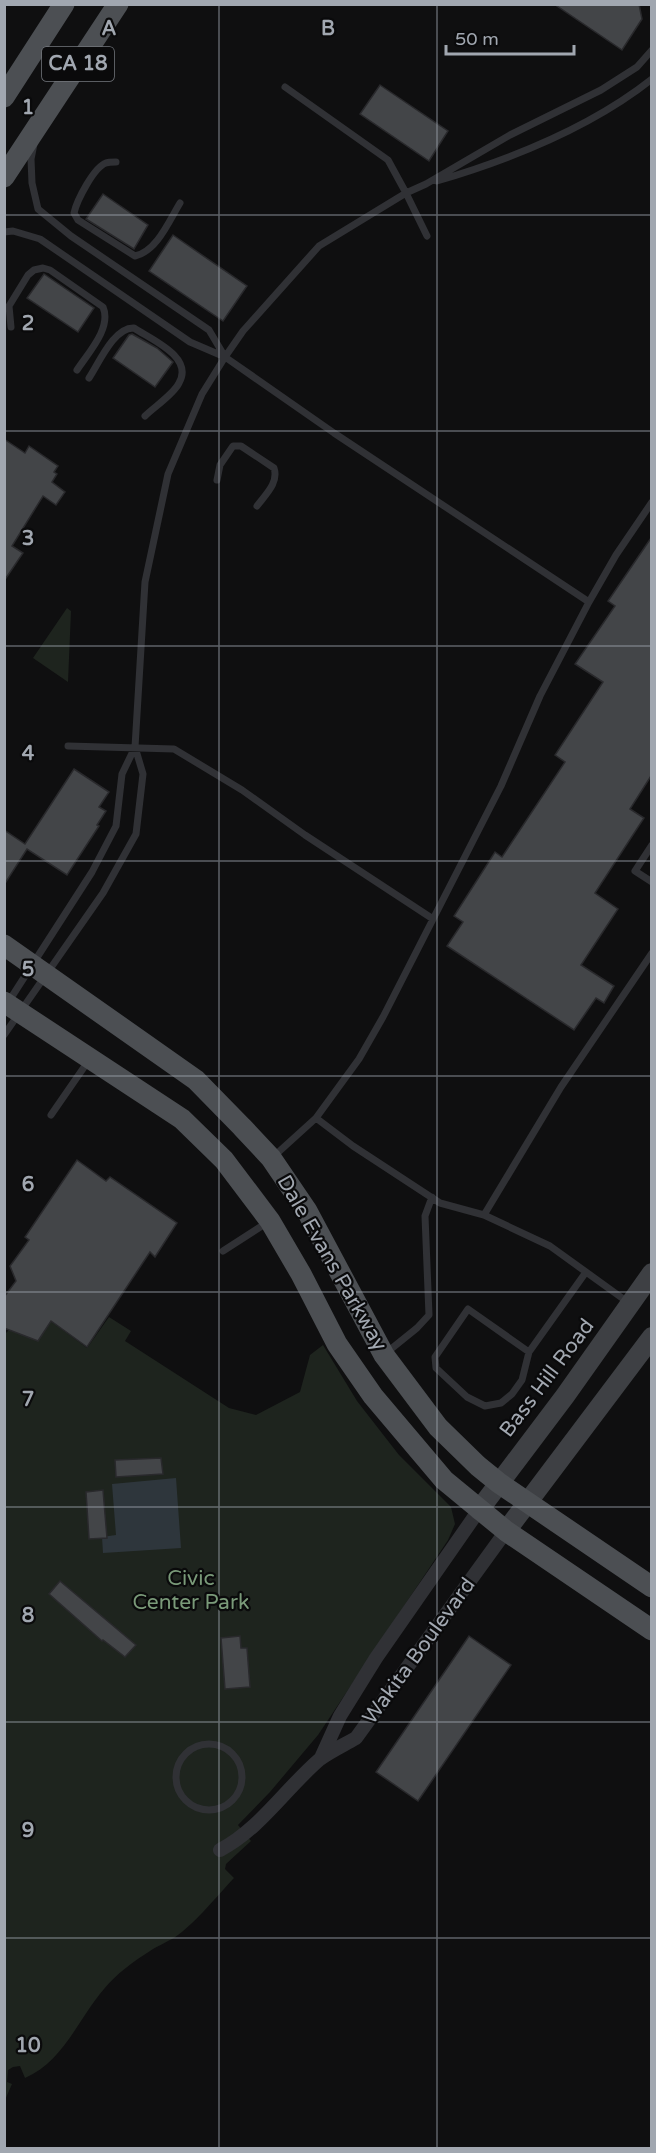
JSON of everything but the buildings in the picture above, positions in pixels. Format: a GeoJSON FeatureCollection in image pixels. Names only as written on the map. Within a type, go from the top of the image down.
{"type":"FeatureCollection","features":[{"type":"Feature","properties":{"kind":"main road","name":"CA 18"},"geometry":{"type":"LineString","coordinates":[[4,97],[64,4]]}},
{"type":"Feature","properties":{"kind":"main road","name":"CA 18"},"geometry":{"type":"LineString","coordinates":[[4,177],[118,4]]}},
{"type":"Feature","properties":{"kind":"main road","name":"Dale Evans Parkway"},"geometry":{"type":"LineString","coordinates":[[4,945],[196,1080],[271,1158],[307,1210],[384,1354],[438,1427],[478,1466],[499,1482],[651,1587]]}},
{"type":"Feature","properties":{"kind":"main road","name":"Dale Evans Parkway"},"geometry":{"type":"LineString","coordinates":[[9,1007],[182,1119],[224,1160],[270,1221],[301,1274],[337,1344],[373,1396],[444,1480],[506,1531],[651,1630]]}},
{"type":"Feature","properties":{"kind":"main road","name":"Bass Hill Road"},"geometry":{"type":"LineString","coordinates":[[479,1510],[566,1396],[651,1273]]}},
{"type":"Feature","properties":{"kind":"main road"},"geometry":{"type":"LineString","coordinates":[[506,1531],[651,1340]]}},
{"type":"Feature","properties":{"kind":"street","name":"Wakita Boulevard"},"geometry":{"type":"LineString","coordinates":[[321,1758],[339,1717],[376,1658],[479,1510]]}},
{"type":"Feature","properties":{"kind":"street","name":"Wakita Boulevard"},"geometry":{"type":"LineString","coordinates":[[220,1850],[235,1842],[321,1758],[356,1738],[506,1531]]}},
{"type":"Feature","properties":{"kind":"lane"},"geometry":{"type":"LineString","coordinates":[[9,1007],[103,893],[136,834],[143,774],[135,747],[146,582],[168,474],[202,394],[225,357],[243,331],[319,246],[406,193],[426,184],[510,135],[601,90],[638,67],[651,50]]}},
{"type":"Feature","properties":{"kind":"lane"},"geometry":{"type":"LineString","coordinates":[[426,184],[478,169],[539,145],[612,107],[651,79]]}},
{"type":"Feature","properties":{"kind":"lane"},"geometry":{"type":"LineString","coordinates":[[285,87],[388,160],[427,236]]}},
{"type":"Feature","properties":{"kind":"lane"},"geometry":{"type":"LineString","coordinates":[[39,123],[31,159],[32,183],[38,209],[71,236],[209,330],[225,357]]}},
{"type":"Feature","properties":{"kind":"lane"},"geometry":{"type":"LineString","coordinates":[[116,162],[107,162],[99,167],[76,204],[74,213],[78,220],[135,256],[146,253],[180,203]]}},
{"type":"Feature","properties":{"kind":"lane"},"geometry":{"type":"LineString","coordinates":[[4,232],[13,231],[40,239],[190,342],[225,357],[333,433],[589,602]]}},
{"type":"Feature","properties":{"kind":"lane"},"geometry":{"type":"LineString","coordinates":[[11,327],[9,306],[28,275],[34,270],[43,268],[50,270],[103,307],[106,314],[103,329],[77,370]]}},
{"type":"Feature","properties":{"kind":"lane"},"geometry":{"type":"LineString","coordinates":[[89,378],[115,337],[121,330],[127,328],[134,328],[177,356],[182,364],[179,383],[145,416]]}},
{"type":"Feature","properties":{"kind":"lane"},"geometry":{"type":"LineString","coordinates":[[217,480],[220,465],[233,446],[241,446],[274,468],[276,473],[273,484],[257,506]]}},
{"type":"Feature","properties":{"kind":"lane"},"geometry":{"type":"LineString","coordinates":[[271,1158],[316,1118],[359,1059],[383,1017],[501,786],[549,677],[616,555],[651,502]]}},
{"type":"Feature","properties":{"kind":"lane"},"geometry":{"type":"LineString","coordinates":[[68,746],[174,749],[242,790],[305,835],[433,919]]}},
{"type":"Feature","properties":{"kind":"lane"},"geometry":{"type":"LineString","coordinates":[[4,1035],[9,1007],[40,970],[116,826],[122,774],[135,747]]}},
{"type":"Feature","properties":{"kind":"lane"},"geometry":{"type":"LineString","coordinates":[[651,844],[635,871],[651,882]]}},
{"type":"Feature","properties":{"kind":"lane"},"geometry":{"type":"LineString","coordinates":[[484,1215],[561,1087],[651,954]]}},
{"type":"Feature","properties":{"kind":"lane"},"geometry":{"type":"LineString","coordinates":[[51,1115],[91,1058]]}},
{"type":"Feature","properties":{"kind":"lane"},"geometry":{"type":"LineString","coordinates":[[316,1118],[353,1146],[440,1203],[484,1215],[550,1246],[631,1304]]}},
{"type":"Feature","properties":{"kind":"lane"},"geometry":{"type":"LineString","coordinates":[[384,1354],[417,1328],[429,1315],[425,1216],[432,1197]]}},
{"type":"Feature","properties":{"kind":"lane"},"geometry":{"type":"LineString","coordinates":[[223,1251],[270,1221]]}},
{"type":"Feature","properties":{"kind":"lane"},"geometry":{"type":"LineString","coordinates":[[529,1352],[468,1309],[435,1357],[436,1368],[467,1397],[485,1406],[501,1402],[512,1394],[522,1380],[529,1352],[586,1272]]}},
{"type":"Feature","properties":{"kind":"lane"},"geometry":{"type":"LineString","coordinates":[[211,1744],[221,1746],[237,1759],[241,1768],[240,1789],[226,1805],[215,1809],[204,1809],[193,1806],[185,1799],[176,1778],[183,1757],[191,1749],[211,1744]]}},
{"type":"Feature","properties":{"kind":"green space"},"geometry":{"type":"Polygon","coordinates":[[[67,608],[71,611],[68,682],[33,658],[67,608]]]}},
{"type":"Feature","properties":{"kind":"green space","name":"Civic Center Park"},"geometry":{"type":"Polygon","coordinates":[[[109,1317],[131,1331],[125,1341],[229,1408],[256,1415],[300,1392],[310,1355],[323,1345],[357,1401],[399,1455],[451,1507],[455,1524],[448,1540],[318,1735],[270,1792],[238,1825],[251,1841],[226,1864],[225,1869],[234,1878],[185,1930],[138,1959],[114,1978],[60,2050],[39,2071],[25,2078],[20,2066],[8,2070],[7,2082],[12,2084],[5,2100],[5,1334],[9,1330],[38,1341],[51,1321],[87,1348],[109,1317]]]}},
{"type":"Feature","properties":{"kind":"shaded area"},"geometry":{"type":"Polygon","coordinates":[[[176,1478],[181,1548],[103,1553],[102,1537],[116,1535],[112,1484],[176,1478]]]}}]}
